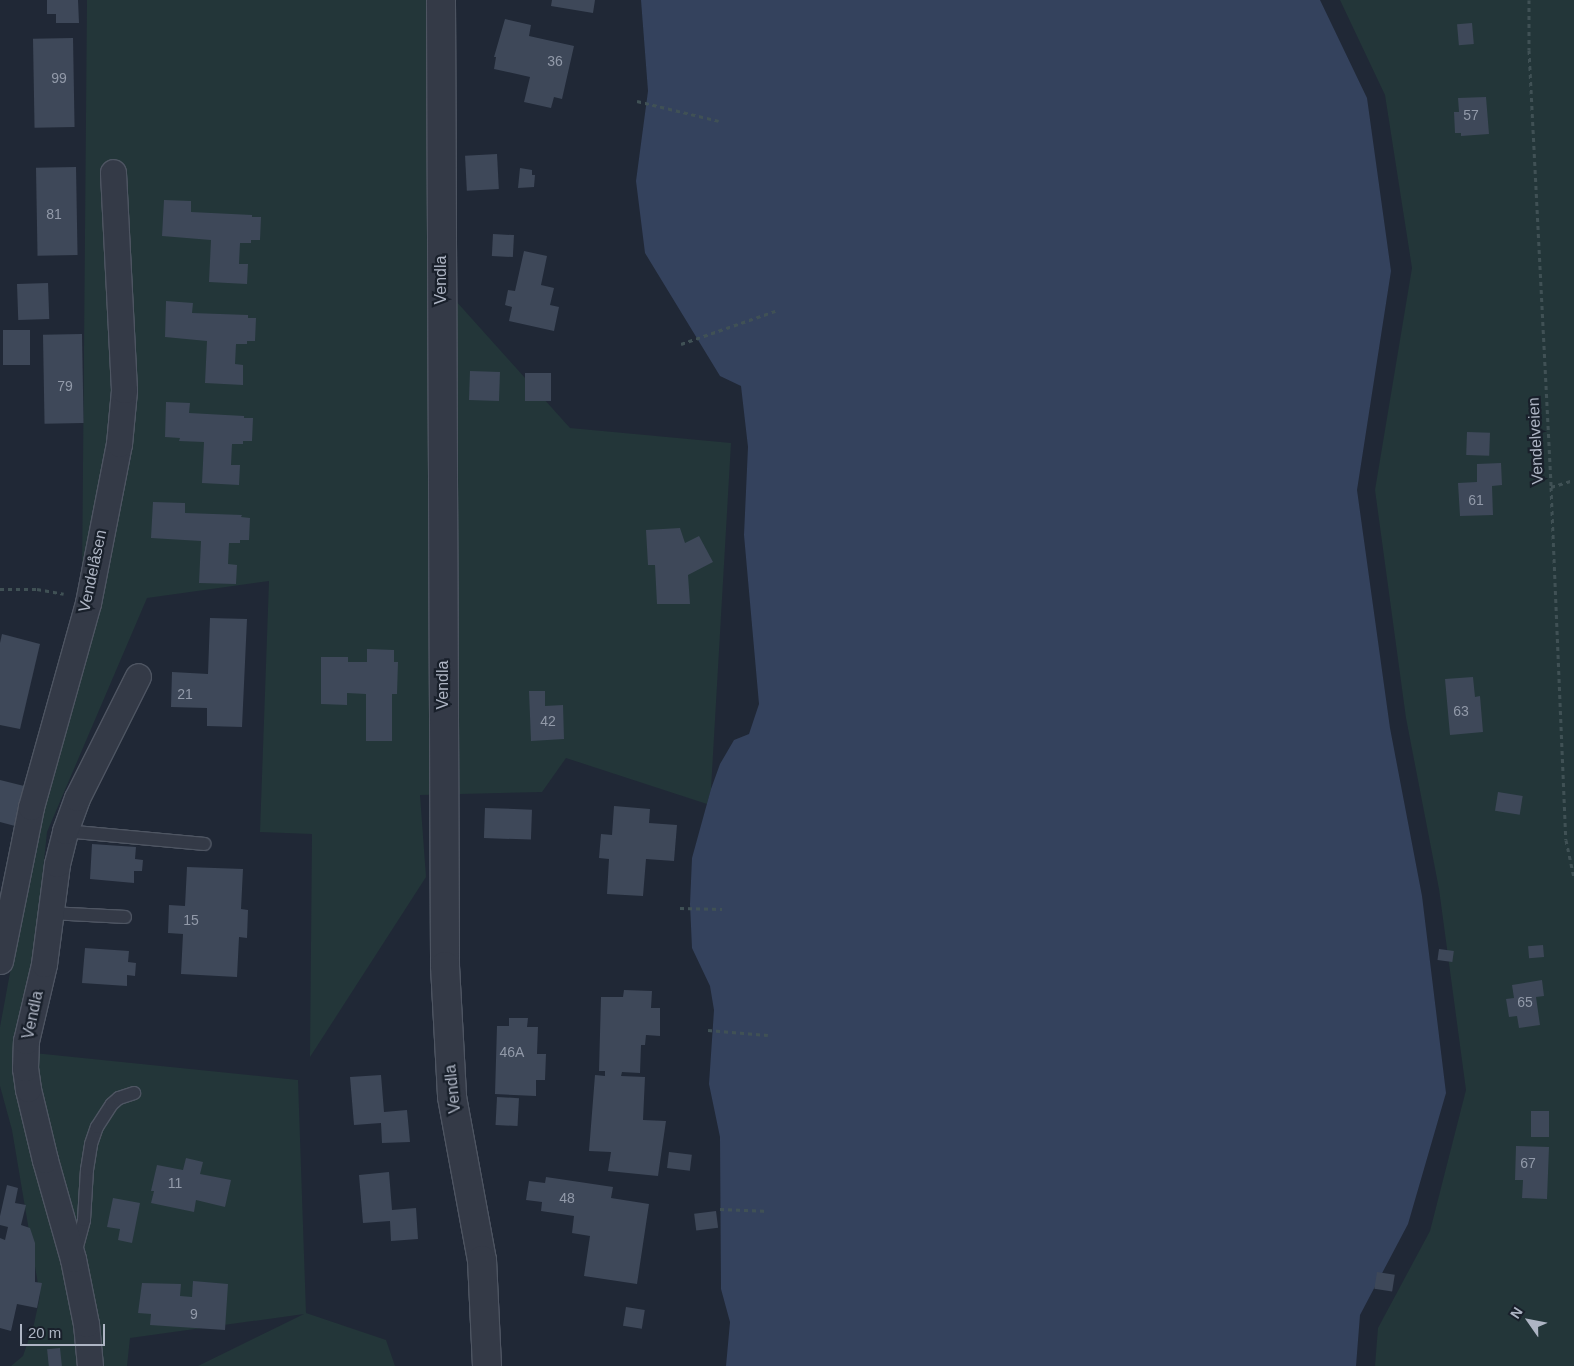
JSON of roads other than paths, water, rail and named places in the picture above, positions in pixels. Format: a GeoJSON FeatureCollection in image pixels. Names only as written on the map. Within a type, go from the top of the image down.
{"type":"FeatureCollection","features":[{"type":"Feature","properties":{"kind":"street","name":"Vendla"},"geometry":{"type":"LineString","coordinates":[[441,0],[445,966],[452,1097],[482,1260],[487,1366]]}},
{"type":"Feature","properties":{"kind":"street","name":"Vendelåsen"},"geometry":{"type":"LineString","coordinates":[[0,961],[31,807],[88,603],[119,444],[124,390],[113,172]]}},
{"type":"Feature","properties":{"kind":"street","name":"Vendla"},"geometry":{"type":"LineString","coordinates":[[90,1366],[86,1324],[73,1259],[45,1160],[25,1068],[26,1041],[44,964],[57,864],[65,831],[77,798],[138,676]]}},
{"type":"Feature","properties":{"kind":"lane"},"geometry":{"type":"LineString","coordinates":[[65,831],[204,844]]}},
{"type":"Feature","properties":{"kind":"lane"},"geometry":{"type":"LineString","coordinates":[[51,914],[125,917]]}},
{"type":"Feature","properties":{"kind":"lane"},"geometry":{"type":"LineString","coordinates":[[73,1259],[84,1220],[87,1170],[96,1127],[112,1104],[119,1098],[134,1093]]}},
{"type":"Feature","properties":{"kind":"water"},"geometry":{"type":"Polygon","coordinates":[[[641,0],[1320,0],[1367,98],[1391,271],[1357,490],[1390,728],[1422,896],[1446,1093],[1408,1224],[1360,1315],[1356,1366],[726,1366],[730,1322],[721,1289],[720,1137],[709,1084],[714,1010],[710,986],[692,948],[690,904],[692,858],[711,789],[720,764],[734,740],[749,734],[759,704],[744,535],[748,447],[741,386],[720,376],[645,253],[636,181],[648,91],[641,0]]]}}]}
